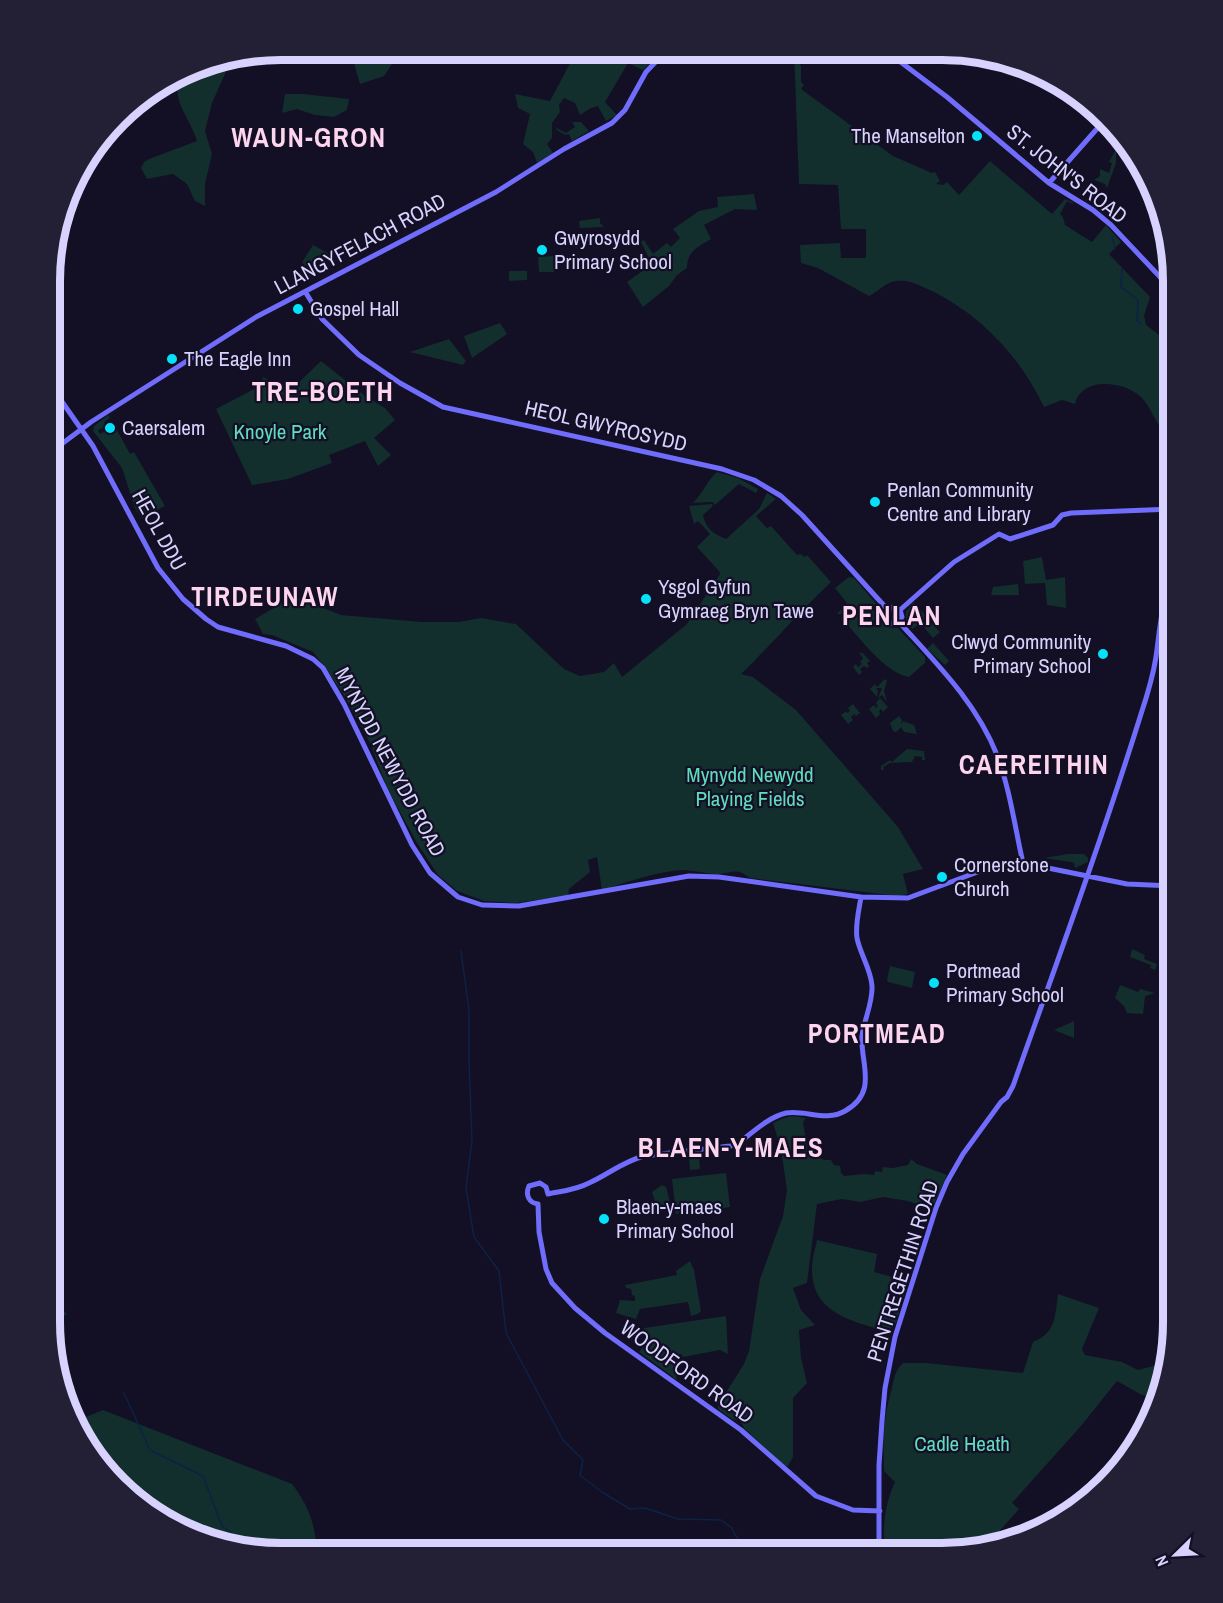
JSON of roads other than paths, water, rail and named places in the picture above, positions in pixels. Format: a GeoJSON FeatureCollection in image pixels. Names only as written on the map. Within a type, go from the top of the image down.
{"type":"FeatureCollection","features":[{"type":"Feature","properties":{"kind":"street","name":"LLANGYFELACH ROAD"},"geometry":{"type":"LineString","coordinates":[[60,445],[256,317],[306,293],[311,288],[496,192],[564,149],[612,123],[625,110],[646,72],[657,60]]}},
{"type":"Feature","properties":{"kind":"street","name":"ST. JOHN'S ROAD"},"geometry":{"type":"LineString","coordinates":[[898,60],[947,97],[1049,183],[1093,210],[1111,225],[1163,281]]}},
{"type":"Feature","properties":{"kind":"street"},"geometry":{"type":"LineString","coordinates":[[1049,183],[1099,126]]}},
{"type":"Feature","properties":{"kind":"street","name":"HEOL GWYROSYDD"},"geometry":{"type":"LineString","coordinates":[[306,293],[322,318],[359,355],[400,383],[443,407],[687,460],[761,483],[781,496],[802,515],[888,610]]}},
{"type":"Feature","properties":{"kind":"street","name":"HEOL DDU"},"geometry":{"type":"LineString","coordinates":[[60,398],[82,429],[122,498],[158,568],[175,591],[192,608],[218,627],[261,638]]}},
{"type":"Feature","properties":{"kind":"street"},"geometry":{"type":"LineString","coordinates":[[900,610],[954,562],[999,534],[1010,539],[1053,525],[1062,515],[1071,513],[1163,509]]}},
{"type":"Feature","properties":{"kind":"street","name":"PENTREGETHIN ROAD"},"geometry":{"type":"LineString","coordinates":[[879,1543],[879,1465],[885,1388],[890,1358],[929,1230],[947,1182],[963,1154],[1013,1086],[1088,876],[1142,712],[1156,658],[1163,606]]}},
{"type":"Feature","properties":{"kind":"street"},"geometry":{"type":"LineString","coordinates":[[896,608],[900,610],[902,617],[898,622],[893,624],[888,622],[886,617],[888,610],[896,608]]}},
{"type":"Feature","properties":{"kind":"street"},"geometry":{"type":"LineString","coordinates":[[898,622],[966,698],[991,742],[1001,768],[1023,863]]}},
{"type":"Feature","properties":{"kind":"street","name":"MYNYDD NEWYDD ROAD"},"geometry":{"type":"LineString","coordinates":[[261,638],[301,653],[313,659],[323,668],[344,704],[412,845],[430,873],[458,897],[482,905],[519,906],[689,876],[719,877],[861,897],[908,898],[991,867],[1023,863],[1135,885],[1163,886]]}},
{"type":"Feature","properties":{"kind":"street"},"geometry":{"type":"LineString","coordinates":[[538,1203],[545,1200],[548,1194],[575,1189],[590,1183],[631,1160],[657,1154],[736,1145],[776,1117],[793,1113],[826,1117],[848,1109],[858,1100],[865,1085],[867,1069],[862,1037],[872,988],[857,937],[861,897]]}},
{"type":"Feature","properties":{"kind":"street","name":"WOODFORD ROAD"},"geometry":{"type":"LineString","coordinates":[[548,1194],[543,1184],[536,1183],[530,1186],[527,1192],[532,1202],[538,1203],[539,1232],[546,1269],[552,1283],[575,1308],[605,1333],[741,1430],[816,1496],[853,1510],[880,1511]]}},
{"type":"Feature","properties":{"kind":"waterway"},"geometry":{"type":"LineString","coordinates":[[1112,236],[1115,249]]}},
{"type":"Feature","properties":{"kind":"waterway"},"geometry":{"type":"LineString","coordinates":[[1122,268],[1121,287],[1138,300],[1137,320],[1141,324]]}},
{"type":"Feature","properties":{"kind":"waterway"},"geometry":{"type":"LineString","coordinates":[[461,951],[469,1010],[472,1140],[466,1188],[474,1237],[499,1271],[506,1333],[563,1440],[583,1460],[580,1475],[582,1477],[630,1509],[645,1508],[678,1519],[721,1520],[732,1528],[742,1543]]}},
{"type":"Feature","properties":{"kind":"waterway"},"geometry":{"type":"LineString","coordinates":[[124,1393],[150,1450],[203,1476],[222,1526],[241,1539]]}},
{"type":"Feature","properties":{"kind":"place","name":"The Manselton"},"geometry":{"type":"Point","coordinates":[977,136]}},
{"type":"Feature","properties":{"kind":"place","name":"Gwyrosydd Primary School"},"geometry":{"type":"Point","coordinates":[542,250]}},
{"type":"Feature","properties":{"kind":"place","name":"Gospel Hall"},"geometry":{"type":"Point","coordinates":[298,309]}},
{"type":"Feature","properties":{"kind":"place","name":"The Eagle Inn"},"geometry":{"type":"Point","coordinates":[172,359]}},
{"type":"Feature","properties":{"kind":"place","name":"Caersalem"},"geometry":{"type":"Point","coordinates":[110,428]}},
{"type":"Feature","properties":{"kind":"place","name":"Penlan Community Centre and Library"},"geometry":{"type":"Point","coordinates":[875,502]}},
{"type":"Feature","properties":{"kind":"place","name":"Ysgol Gyfun Gymraeg Bryn Tawe"},"geometry":{"type":"Point","coordinates":[646,599]}},
{"type":"Feature","properties":{"kind":"place","name":"Clwyd Community Primary School"},"geometry":{"type":"Point","coordinates":[1103,654]}},
{"type":"Feature","properties":{"kind":"place","name":"Cornerstone Church"},"geometry":{"type":"Point","coordinates":[942,877]}},
{"type":"Feature","properties":{"kind":"place","name":"Portmead Primary School"},"geometry":{"type":"Point","coordinates":[934,983]}},
{"type":"Feature","properties":{"kind":"place","name":"Blaen-y-maes Primary School"},"geometry":{"type":"Point","coordinates":[604,1219]}},
{"type":"Feature","properties":{"kind":"district","name":"WAUN-GRON"},"geometry":{"type":"Point","coordinates":[309,138]}},
{"type":"Feature","properties":{"kind":"district","name":"TRE-BOETH"},"geometry":{"type":"Point","coordinates":[323,392]}},
{"type":"Feature","properties":{"kind":"district","name":"TIRDEUNAW"},"geometry":{"type":"Point","coordinates":[265,597]}},
{"type":"Feature","properties":{"kind":"district","name":"PENLAN"},"geometry":{"type":"Point","coordinates":[892,616]}},
{"type":"Feature","properties":{"kind":"district","name":"CAEREITHIN"},"geometry":{"type":"Point","coordinates":[1034,765]}},
{"type":"Feature","properties":{"kind":"district","name":"PORTMEAD"},"geometry":{"type":"Point","coordinates":[877,1034]}},
{"type":"Feature","properties":{"kind":"district","name":"BLAEN-Y-MAES"},"geometry":{"type":"Point","coordinates":[731,1148]}},
{"type":"Feature","properties":{"kind":"park label","name":"Knoyle Park"},"geometry":{"type":"Point","coordinates":[280,432]}},
{"type":"Feature","properties":{"kind":"park label","name":"Mynydd Newydd Playing Fields"},"geometry":{"type":"Point","coordinates":[750,787]}},
{"type":"Feature","properties":{"kind":"park label","name":"Cadle Heath"},"geometry":{"type":"Point","coordinates":[962,1444]}}]}
